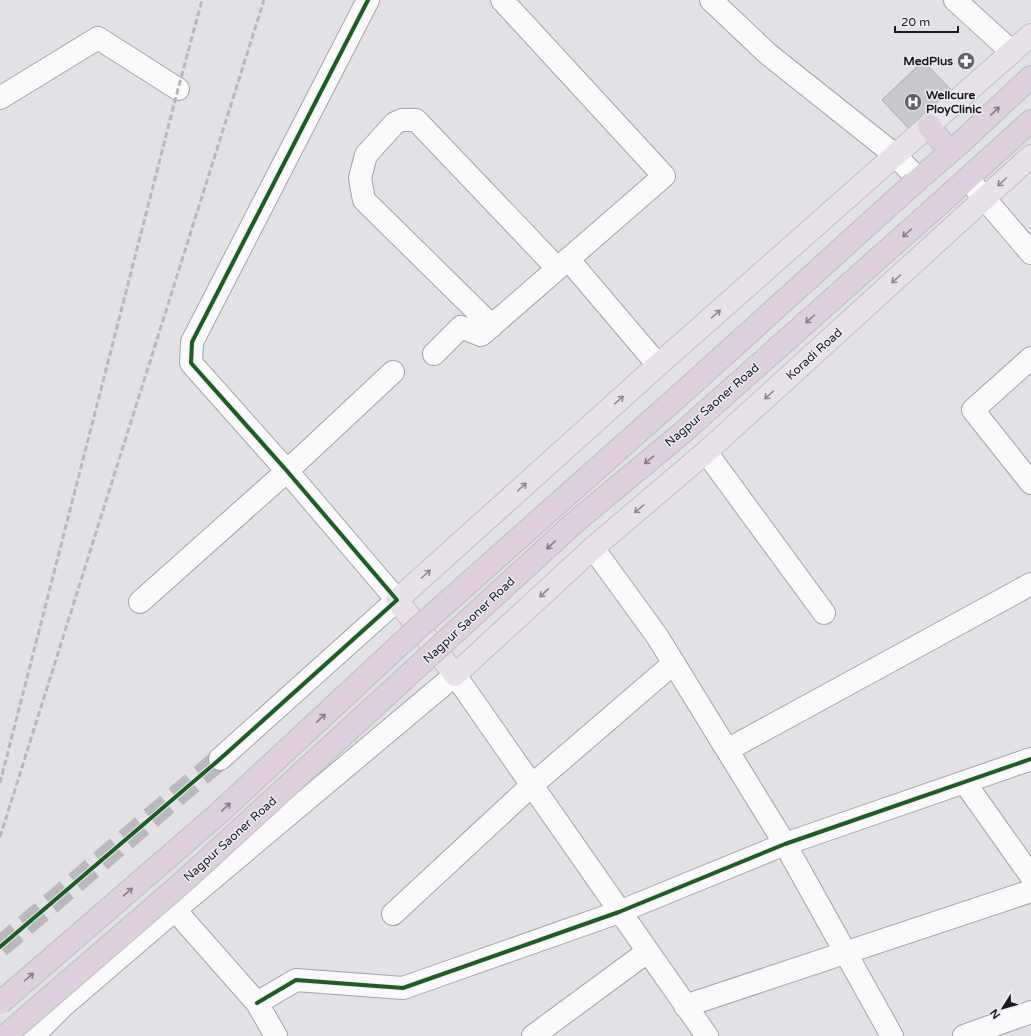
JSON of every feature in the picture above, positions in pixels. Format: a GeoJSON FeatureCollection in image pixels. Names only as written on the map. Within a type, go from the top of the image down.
{"type":"FeatureCollection","features":[{"type":"Feature","properties":{"kind":"highway"},"geometry":{"type":"LineString","coordinates":[[0,1003],[218,814],[419,627],[690,386],[916,181],[953,150],[1031,77]]}},
{"type":"Feature","properties":{"kind":"highway"},"geometry":{"type":"LineString","coordinates":[[975,172],[1031,121]]}},
{"type":"Feature","properties":{"kind":"highway"},"geometry":{"type":"LineString","coordinates":[[929,126],[953,150]]}},
{"type":"Feature","properties":{"kind":"highway","name":"Nagpur Saoner Road"},"geometry":{"type":"LineString","coordinates":[[5,1036],[189,876],[574,522],[682,433],[975,172]]}},
{"type":"Feature","properties":{"kind":"main road"},"geometry":{"type":"LineString","coordinates":[[455,675],[397,600],[658,365],[1031,35]]}},
{"type":"Feature","properties":{"kind":"main road","name":"Koradi Road"},"geometry":{"type":"LineString","coordinates":[[455,675],[593,548],[706,452],[1031,156]]}},
{"type":"Feature","properties":{"kind":"street"},"geometry":{"type":"LineString","coordinates":[[220,758],[397,600],[287,471],[191,363],[192,342],[368,0]]}},
{"type":"Feature","properties":{"kind":"street"},"geometry":{"type":"LineString","coordinates":[[434,354],[461,327],[481,335],[664,176],[502,0]]}},
{"type":"Feature","properties":{"kind":"street"},"geometry":{"type":"LineString","coordinates":[[711,0],[768,54],[895,155],[916,181]]}},
{"type":"Feature","properties":{"kind":"street"},"geometry":{"type":"LineString","coordinates":[[955,0],[1012,52]]}},
{"type":"Feature","properties":{"kind":"street"},"geometry":{"type":"LineString","coordinates":[[0,98],[98,38],[178,89]]}},
{"type":"Feature","properties":{"kind":"street"},"geometry":{"type":"LineString","coordinates":[[492,326],[364,200],[360,178],[366,155],[394,123],[402,120],[416,120],[562,264],[658,365]]}},
{"type":"Feature","properties":{"kind":"street"},"geometry":{"type":"LineString","coordinates":[[975,172],[985,198],[1031,253]]}},
{"type":"Feature","properties":{"kind":"street"},"geometry":{"type":"LineString","coordinates":[[1031,358],[973,410],[1031,483]]}},
{"type":"Feature","properties":{"kind":"street"},"geometry":{"type":"LineString","coordinates":[[140,602],[287,471],[393,372]]}},
{"type":"Feature","properties":{"kind":"street"},"geometry":{"type":"LineString","coordinates":[[706,452],[824,613]]}},
{"type":"Feature","properties":{"kind":"street"},"geometry":{"type":"LineString","coordinates":[[593,548],[657,636],[785,844],[892,1036]]}},
{"type":"Feature","properties":{"kind":"street"},"geometry":{"type":"LineString","coordinates":[[727,750],[1031,584]]}},
{"type":"Feature","properties":{"kind":"street"},"geometry":{"type":"LineString","coordinates":[[393,914],[531,786],[674,663]]}},
{"type":"Feature","properties":{"kind":"street"},"geometry":{"type":"LineString","coordinates":[[33,1036],[63,1006],[175,910],[455,675],[706,1036]]}},
{"type":"Feature","properties":{"kind":"street"},"geometry":{"type":"LineString","coordinates":[[257,1002],[296,980],[403,988],[619,912],[785,844],[1031,759]]}},
{"type":"Feature","properties":{"kind":"street"},"geometry":{"type":"LineString","coordinates":[[965,783],[1031,876]]}},
{"type":"Feature","properties":{"kind":"street"},"geometry":{"type":"LineString","coordinates":[[686,1006],[1031,890]]}},
{"type":"Feature","properties":{"kind":"street"},"geometry":{"type":"LineString","coordinates":[[175,910],[257,1002],[276,1036]]}},
{"type":"Feature","properties":{"kind":"street"},"geometry":{"type":"LineString","coordinates":[[533,1036],[647,952]]}},
{"type":"Feature","properties":{"kind":"street"},"geometry":{"type":"LineString","coordinates":[[964,1036],[1031,1012]]}},
{"type":"Feature","properties":{"kind":"building"},"geometry":{"type":"Polygon","coordinates":[[[923,61],[955,94],[913,133],[882,100],[923,61]]]}},
{"type":"Feature","properties":{"kind":"tunnel"},"geometry":{"type":"LineString","coordinates":[[0,947],[220,759]]}},
{"type":"Feature","properties":{"kind":"railway"},"geometry":{"type":"LineString","coordinates":[[0,783],[202,0]]}},
{"type":"Feature","properties":{"kind":"railway"},"geometry":{"type":"LineString","coordinates":[[0,837],[264,0]]}},
{"type":"Feature","properties":{"kind":"cycle path"},"geometry":{"type":"LineString","coordinates":[[0,947],[220,759],[397,600],[287,471],[191,363],[192,342],[368,0]]}},
{"type":"Feature","properties":{"kind":"cycle path"},"geometry":{"type":"LineString","coordinates":[[257,1003],[296,980],[403,988],[619,912],[785,844],[1031,759]]}},
{"type":"Feature","properties":{"kind":"place","name":"MedPlus"},"geometry":{"type":"Point","coordinates":[966,61]}},
{"type":"Feature","properties":{"kind":"place","name":"Wellcure PloyClinic"},"geometry":{"type":"Point","coordinates":[913,102]}}]}
